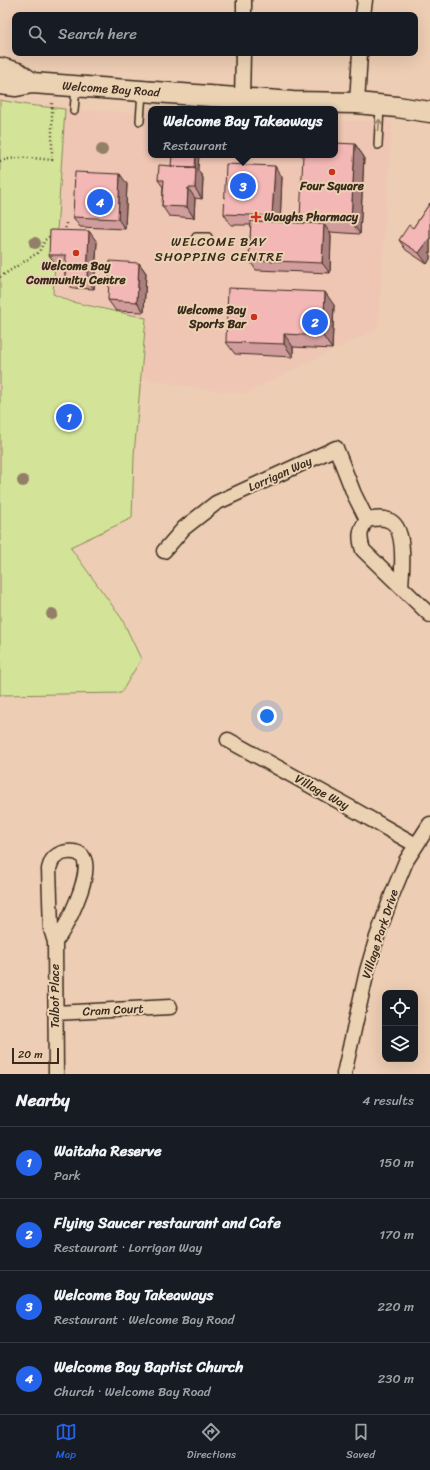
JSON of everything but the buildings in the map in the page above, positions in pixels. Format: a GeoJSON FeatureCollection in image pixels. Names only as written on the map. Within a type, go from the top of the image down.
{"type":"FeatureCollection","features":[{"type":"Feature","properties":{"kind":"main road","name":"Welcome Bay Road"},"geometry":{"type":"LineString","coordinates":[[0,68],[18,73],[32,83]]}},
{"type":"Feature","properties":{"kind":"main road","name":"Welcome Bay Road"},"geometry":{"type":"LineString","coordinates":[[0,84],[16,86],[32,83],[142,92],[214,100],[242,99],[293,102],[357,103],[430,112]]}},
{"type":"Feature","properties":{"kind":"street"},"geometry":{"type":"LineString","coordinates":[[244,0],[244,12]]}},
{"type":"Feature","properties":{"kind":"street"},"geometry":{"type":"LineString","coordinates":[[363,12],[365,0]]}},
{"type":"Feature","properties":{"kind":"street"},"geometry":{"type":"LineString","coordinates":[[242,99],[243,56]]}},
{"type":"Feature","properties":{"kind":"street"},"geometry":{"type":"LineString","coordinates":[[357,103],[360,56]]}},
{"type":"Feature","properties":{"kind":"street","name":"Lorrigan Way"},"geometry":{"type":"LineString","coordinates":[[164,551],[184,528],[216,503],[336,448],[354,494],[367,520]]}},
{"type":"Feature","properties":{"kind":"street"},"geometry":{"type":"LineString","coordinates":[[401,586],[401,539],[398,527],[390,520],[379,518],[367,520],[362,526],[360,538],[363,550],[430,615]]}},
{"type":"Feature","properties":{"kind":"street","name":"Village Way"},"geometry":{"type":"LineString","coordinates":[[228,740],[416,845]]}},
{"type":"Feature","properties":{"kind":"street","name":"Village Park Drive"},"geometry":{"type":"LineString","coordinates":[[344,1074],[367,971],[377,937],[399,876],[416,845],[430,824]]}},
{"type":"Feature","properties":{"kind":"street","name":"Talbot Place"},"geometry":{"type":"LineString","coordinates":[[55,942],[70,918],[85,876],[86,863],[84,858],[78,853],[70,851],[60,854],[54,858],[50,862],[49,869],[51,929],[55,942],[56,1074]]}},
{"type":"Feature","properties":{"kind":"street","name":"Cram Court"},"geometry":{"type":"LineString","coordinates":[[55,1013],[170,1007]]}},
{"type":"Feature","properties":{"kind":"lane"},"geometry":{"type":"LineString","coordinates":[[74,111],[76,87]]}},
{"type":"Feature","properties":{"kind":"lane"},"geometry":{"type":"LineString","coordinates":[[140,121],[142,92]]}},
{"type":"Feature","properties":{"kind":"lane"},"geometry":{"type":"LineString","coordinates":[[378,145],[380,106]]}},
{"type":"Feature","properties":{"kind":"lane"},"geometry":{"type":"LineString","coordinates":[[196,237],[208,237]]}},
{"type":"Feature","properties":{"kind":"path"},"geometry":{"type":"LineString","coordinates":[[0,161],[11,158],[52,160],[52,103]]}},
{"type":"Feature","properties":{"kind":"path"},"geometry":{"type":"LineString","coordinates":[[61,232],[66,232],[66,223]]}},
{"type":"Feature","properties":{"kind":"path"},"geometry":{"type":"LineString","coordinates":[[0,277],[38,252],[45,240],[56,231]]}},
{"type":"Feature","properties":{"kind":"shaded area"},"geometry":{"type":"Polygon","coordinates":[[[65,109],[148,114],[148,158],[338,158],[338,121],[392,121],[378,328],[246,393],[211,390],[142,378],[146,318],[72,302],[53,294],[65,109]]]}},
{"type":"Feature","properties":{"kind":"green space"},"geometry":{"type":"Polygon","coordinates":[[[0,100],[27,105],[65,109],[53,294],[72,302],[146,318],[134,455],[132,518],[70,547],[122,619],[141,659],[121,693],[0,695],[0,100]]]}},
{"type":"Feature","properties":{"kind":"place","name":"Four Square"},"geometry":{"type":"Point","coordinates":[332,172]}},
{"type":"Feature","properties":{"kind":"place","name":"Welcome Bay Takeaways"},"geometry":{"type":"Point","coordinates":[243,186]}},
{"type":"Feature","properties":{"kind":"place","name":"Welcome Bay Baptist Church"},"geometry":{"type":"Point","coordinates":[100,202]}},
{"type":"Feature","properties":{"kind":"place","name":"Waughs Pharmacy"},"geometry":{"type":"Point","coordinates":[256,217]}},
{"type":"Feature","properties":{"kind":"place","name":"Welcome Bay Community Centre"},"geometry":{"type":"Point","coordinates":[76,253]}},
{"type":"Feature","properties":{"kind":"place","name":"Welcome Bay Sports Bar"},"geometry":{"type":"Point","coordinates":[254,317]}},
{"type":"Feature","properties":{"kind":"place","name":"Flying Saucer restaurant and Cafe"},"geometry":{"type":"Point","coordinates":[315,322]}},
{"type":"Feature","properties":{"kind":"place","name":"Waitaha Reserve"},"geometry":{"type":"Point","coordinates":[69,417]}},
{"type":"Feature","properties":{"kind":"district","name":"WELCOME BAY SHOPPING CENTRE"},"geometry":{"type":"Point","coordinates":[219,248]}}]}
